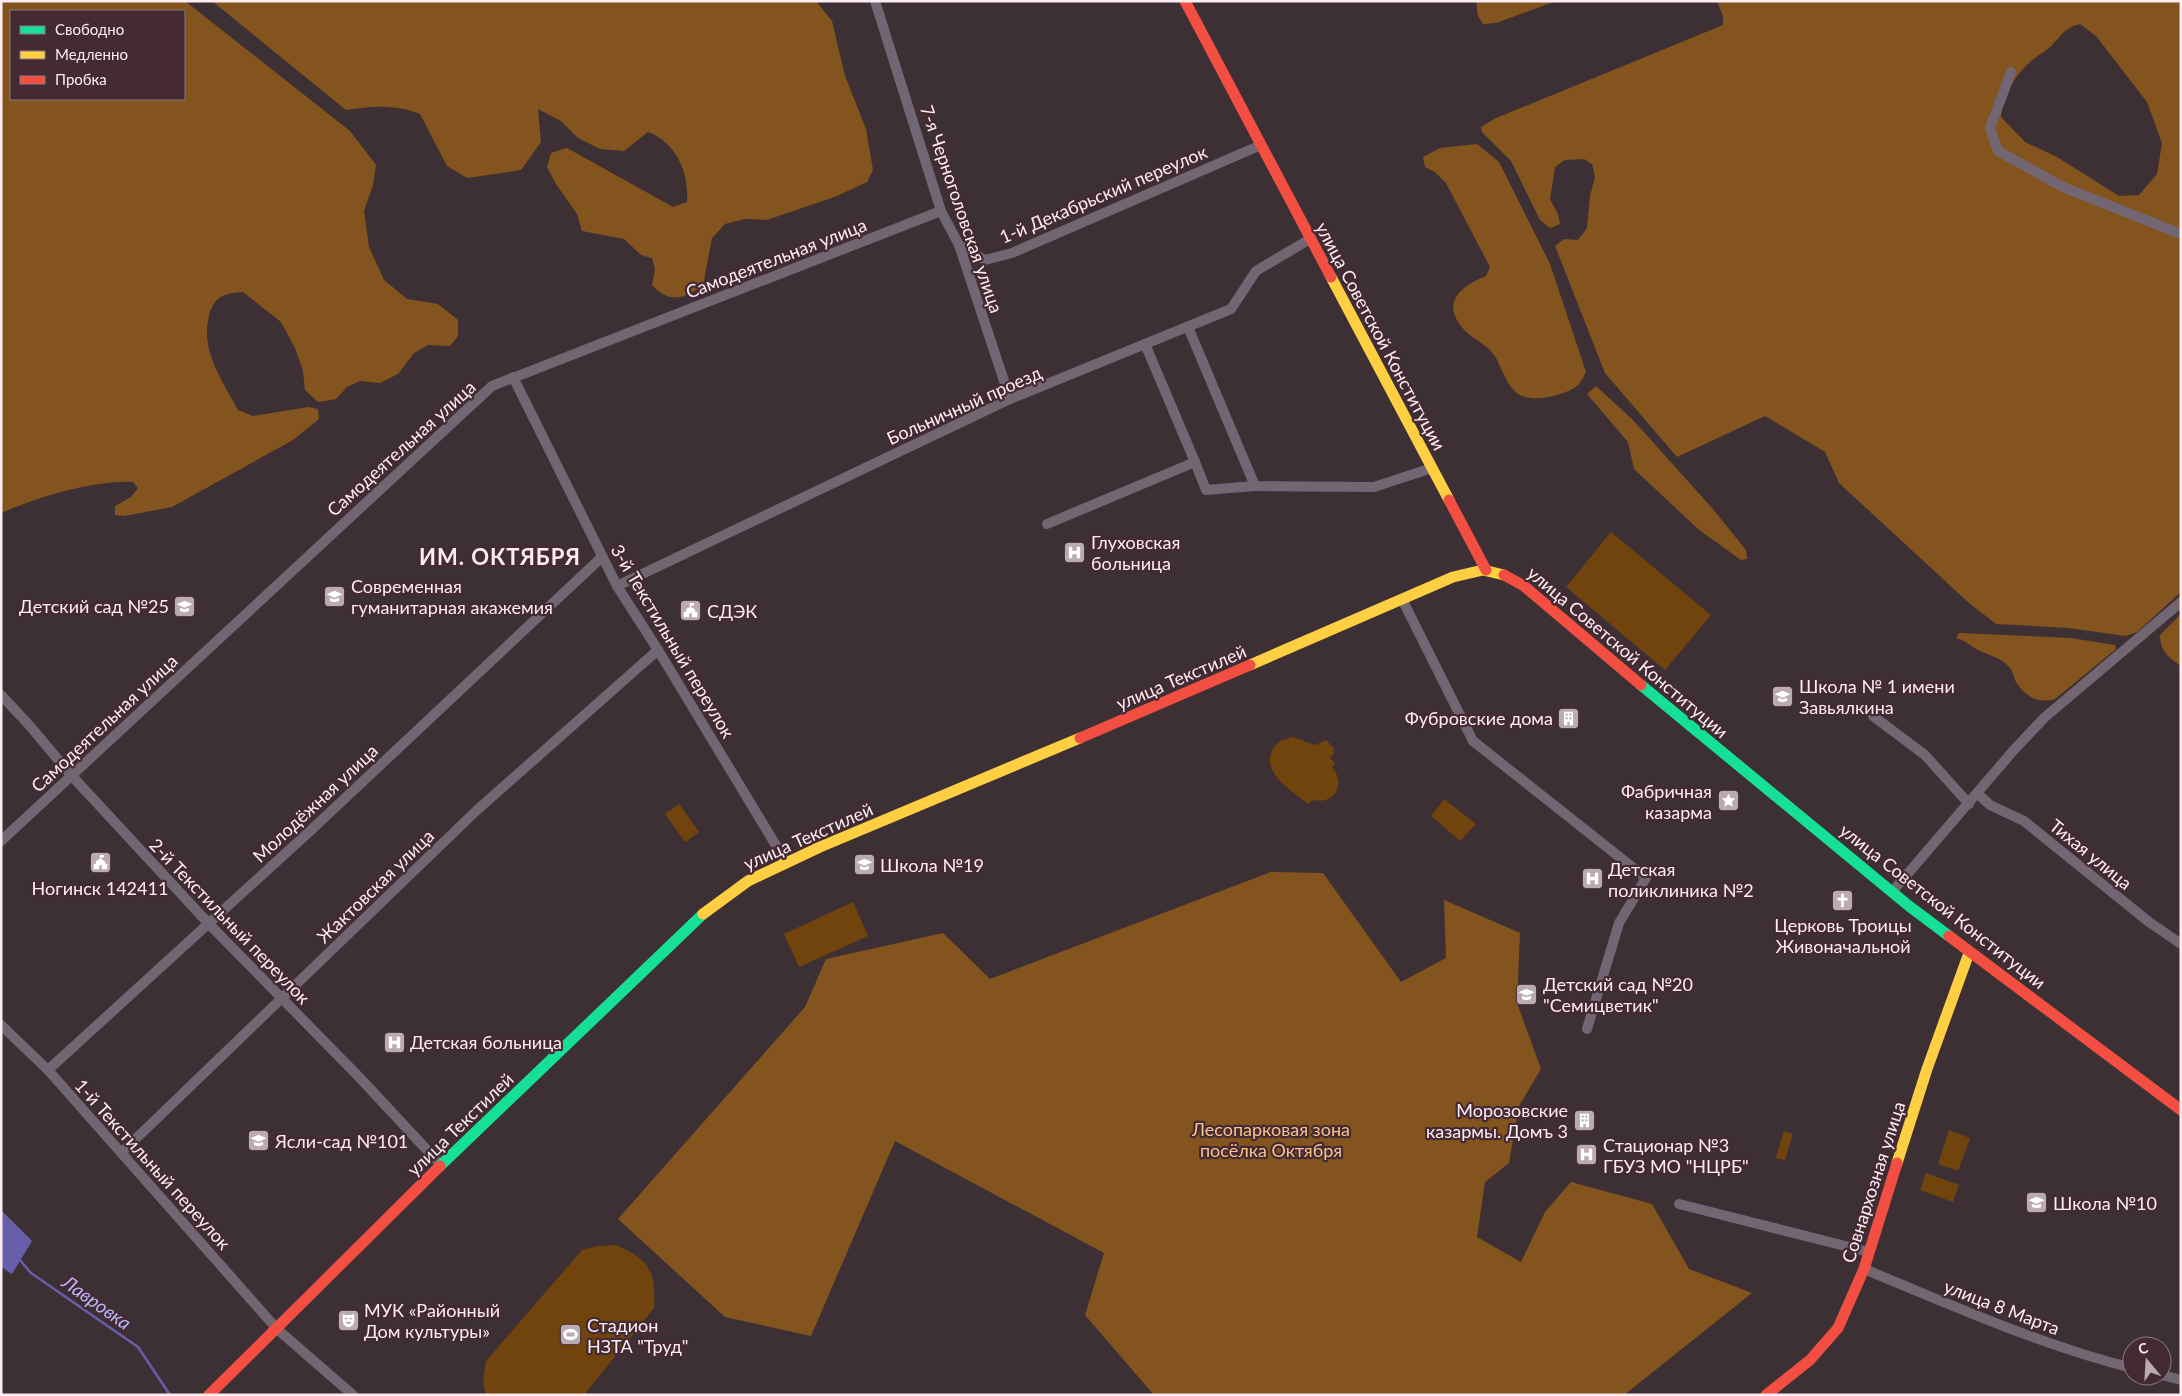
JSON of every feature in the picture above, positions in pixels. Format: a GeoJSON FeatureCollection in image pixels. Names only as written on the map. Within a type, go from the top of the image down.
{"type":"FeatureCollection","features":[{"type":"Feature","properties":{"kind":"street","name":"7-я Черноголовская улица"},"geometry":{"type":"LineString","coordinates":[[875,1],[941,211],[959,245],[1010,400]]}},
{"type":"Feature","properties":{"kind":"street","name":"улица Советской Конституции"},"geometry":{"type":"LineString","coordinates":[[1185,1],[1486,570],[1503,573],[1524,586],[1892,892],[1969,953],[2181,1110]]}},
{"type":"Feature","properties":{"kind":"street"},"geometry":{"type":"LineString","coordinates":[[2011,72],[1990,128],[1998,152],[2065,188],[2181,234]]}},
{"type":"Feature","properties":{"kind":"street","name":"1-й Декабрьский переулок"},"geometry":{"type":"LineString","coordinates":[[959,245],[985,260],[1012,253],[1261,145]]}},
{"type":"Feature","properties":{"kind":"street","name":"Самодеятельная улица"},"geometry":{"type":"LineString","coordinates":[[1,841],[492,386],[941,211]]}},
{"type":"Feature","properties":{"kind":"street","name":"Больничный проезд"},"geometry":{"type":"LineString","coordinates":[[617,586],[1010,400],[1231,309],[1256,271],[1310,239]]}},
{"type":"Feature","properties":{"kind":"street"},"geometry":{"type":"LineString","coordinates":[[1188,327],[1255,486]]}},
{"type":"Feature","properties":{"kind":"street"},"geometry":{"type":"LineString","coordinates":[[1145,344],[1206,490],[1255,486],[1374,487],[1432,468]]}},
{"type":"Feature","properties":{"kind":"street","name":"3-й Текстильный переулок"},"geometry":{"type":"LineString","coordinates":[[513,377],[617,586],[658,650],[786,862]]}},
{"type":"Feature","properties":{"kind":"street"},"geometry":{"type":"LineString","coordinates":[[1047,524],[1195,462]]}},
{"type":"Feature","properties":{"kind":"street","name":"Молодёжная улица"},"geometry":{"type":"LineString","coordinates":[[48,1070],[208,924],[602,557]]}},
{"type":"Feature","properties":{"kind":"street","name":"улица Текстилей"},"geometry":{"type":"LineString","coordinates":[[209,1395],[441,1165],[694,921],[748,881],[786,862],[1178,697],[1455,576],[1486,570]]}},
{"type":"Feature","properties":{"kind":"street"},"geometry":{"type":"LineString","coordinates":[[1402,599],[1473,741],[1646,878],[1619,923],[1587,1029]]}},
{"type":"Feature","properties":{"kind":"street"},"geometry":{"type":"LineString","coordinates":[[1892,892],[1978,794],[2013,750],[2044,718],[2181,602]]}},
{"type":"Feature","properties":{"kind":"street","name":"Жактовская улица"},"geometry":{"type":"LineString","coordinates":[[121,1153],[282,1000],[476,811],[658,650]]}},
{"type":"Feature","properties":{"kind":"street","name":"2-й Текстильный переулок"},"geometry":{"type":"LineString","coordinates":[[1,695],[71,775],[208,924],[360,1078],[441,1165]]}},
{"type":"Feature","properties":{"kind":"street"},"geometry":{"type":"LineString","coordinates":[[1873,716],[1924,755],[1969,804]]}},
{"type":"Feature","properties":{"kind":"street","name":"Тихая улица"},"geometry":{"type":"LineString","coordinates":[[1978,794],[1990,805],[2024,822],[2149,922],[2181,944]]}},
{"type":"Feature","properties":{"kind":"street","name":"Совнархозная улица"},"geometry":{"type":"LineString","coordinates":[[1766,1395],[1810,1360],[1838,1328],[1864,1269],[1927,1069],[1969,953]]}},
{"type":"Feature","properties":{"kind":"street","name":"1-й Текстильный переулок"},"geometry":{"type":"LineString","coordinates":[[1,1025],[48,1070],[277,1329],[353,1395]]}},
{"type":"Feature","properties":{"kind":"street"},"geometry":{"type":"LineString","coordinates":[[1679,1204],[1869,1252]]}},
{"type":"Feature","properties":{"kind":"street","name":"улица 8 Марта"},"geometry":{"type":"LineString","coordinates":[[1864,1269],[2025,1333],[2092,1358],[2122,1366]]}},
{"type":"Feature","properties":{"kind":"shaded area"},"geometry":{"type":"Polygon","coordinates":[[[1611,532],[1711,615],[1665,670],[1566,587],[1611,532]]]}},
{"type":"Feature","properties":{"kind":"shaded area"},"geometry":{"type":"Polygon","coordinates":[[[1293,737],[1315,745],[1326,740],[1333,747],[1334,753],[1330,758],[1335,763],[1332,767],[1338,780],[1338,787],[1332,797],[1320,801],[1312,800],[1308,804],[1287,788],[1275,774],[1271,767],[1272,751],[1278,743],[1293,737]]]}},
{"type":"Feature","properties":{"kind":"shaded area"},"geometry":{"type":"Polygon","coordinates":[[[1444,799],[1476,824],[1460,841],[1431,816],[1444,799]]]}},
{"type":"Feature","properties":{"kind":"shaded area"},"geometry":{"type":"Polygon","coordinates":[[[679,804],[699,832],[685,842],[665,814],[679,804]]]}},
{"type":"Feature","properties":{"kind":"shaded area"},"geometry":{"type":"Polygon","coordinates":[[[853,902],[868,936],[799,967],[784,934],[853,902]]]}},
{"type":"Feature","properties":{"kind":"shaded area"},"geometry":{"type":"Polygon","coordinates":[[[1949,1130],[1970,1138],[1958,1171],[1938,1164],[1949,1130]]]}},
{"type":"Feature","properties":{"kind":"shaded area"},"geometry":{"type":"Polygon","coordinates":[[[1784,1131],[1793,1134],[1785,1160],[1776,1158],[1784,1131]]]}},
{"type":"Feature","properties":{"kind":"shaded area"},"geometry":{"type":"Polygon","coordinates":[[[1926,1173],[1959,1185],[1953,1202],[1920,1190],[1926,1173]]]}},
{"type":"Feature","properties":{"kind":"shaded area"},"geometry":{"type":"Polygon","coordinates":[[[1,1210],[32,1241],[12,1274],[1,1267],[1,1210]]]}},
{"type":"Feature","properties":{"kind":"shaded area","name":"Стадион НЗТА \"Труд\""},"geometry":{"type":"Polygon","coordinates":[[[616,1245],[637,1256],[648,1268],[654,1285],[654,1308],[584,1395],[486,1395],[483,1382],[486,1361],[582,1250],[597,1246],[616,1245]]]}},
{"type":"Feature","properties":{"kind":"green space"},"geometry":{"type":"Polygon","coordinates":[[[1,1],[185,1],[350,131],[376,165],[373,185],[364,211],[369,247],[384,280],[407,299],[438,304],[458,320],[458,336],[450,346],[428,345],[414,353],[398,374],[380,383],[360,381],[347,387],[336,399],[318,402],[305,390],[303,371],[295,348],[281,322],[243,292],[225,295],[213,304],[209,316],[207,341],[219,376],[238,410],[253,416],[309,407],[318,409],[319,419],[293,440],[172,507],[124,516],[115,515],[115,506],[131,497],[138,488],[133,482],[117,482],[84,487],[32,501],[1,513],[1,1]]]}},
{"type":"Feature","properties":{"kind":"green space"},"geometry":{"type":"Polygon","coordinates":[[[212,1],[816,1],[832,21],[845,76],[866,129],[873,170],[867,182],[837,196],[767,220],[745,219],[725,224],[712,238],[703,286],[689,294],[671,297],[658,291],[652,285],[655,269],[652,258],[641,255],[624,239],[582,231],[577,214],[556,184],[547,167],[551,153],[567,148],[673,207],[687,202],[686,180],[674,151],[658,137],[648,132],[624,151],[600,149],[578,138],[561,121],[538,109],[541,142],[521,170],[467,178],[447,166],[420,114],[393,107],[346,110],[212,1]]]}},
{"type":"Feature","properties":{"kind":"green space"},"geometry":{"type":"Polygon","coordinates":[[[1476,1],[1556,1],[1496,23],[1483,24],[1478,16],[1476,1]]]}},
{"type":"Feature","properties":{"kind":"green space"},"geometry":{"type":"Polygon","coordinates":[[[1717,1],[2181,1],[2181,592],[2137,632],[2126,636],[2068,628],[1996,624],[1969,603],[1839,483],[1825,452],[1765,416],[1677,457],[1605,373],[1555,246],[1564,239],[1578,240],[1587,228],[1590,196],[1595,177],[1592,164],[1584,159],[1565,160],[1555,167],[1550,199],[1558,214],[1560,224],[1550,228],[1540,220],[1511,161],[1482,132],[1481,127],[1494,119],[1723,25],[1723,16],[1717,1]],[[2080,24],[2064,32],[2051,46],[2025,67],[2010,86],[2004,101],[2001,117],[2025,142],[2057,157],[2119,196],[2139,195],[2157,174],[2162,143],[2147,102],[2096,36],[2080,24]]]}},
{"type":"Feature","properties":{"kind":"green space"},"geometry":{"type":"Polygon","coordinates":[[[1477,144],[1499,162],[1550,264],[1586,372],[1578,385],[1558,395],[1533,398],[1520,395],[1510,386],[1498,361],[1490,350],[1464,330],[1455,317],[1453,308],[1454,301],[1458,295],[1470,284],[1486,276],[1490,267],[1446,183],[1435,172],[1425,167],[1423,157],[1440,148],[1477,144]]]}},
{"type":"Feature","properties":{"kind":"green space"},"geometry":{"type":"Polygon","coordinates":[[[1596,386],[1633,420],[1712,508],[1746,550],[1747,559],[1741,560],[1698,529],[1634,469],[1628,442],[1587,394],[1596,386]]]}},
{"type":"Feature","properties":{"kind":"green space"},"geometry":{"type":"Polygon","coordinates":[[[2181,614],[2181,666],[2163,650],[2160,635],[2181,614]]]}},
{"type":"Feature","properties":{"kind":"green space"},"geometry":{"type":"Polygon","coordinates":[[[1959,633],[2071,638],[2115,645],[2116,649],[2055,699],[2043,701],[2033,698],[2024,692],[2016,682],[2010,668],[2003,662],[1956,638],[1959,633]]]}},
{"type":"Feature","properties":{"kind":"green space","name":"Лесопарковая зона посёлка Октября"},"geometry":{"type":"Polygon","coordinates":[[[1271,872],[1323,873],[1401,982],[1446,958],[1444,900],[1520,933],[1517,1003],[1541,1069],[1519,1106],[1509,1163],[1485,1182],[1477,1237],[1521,1262],[1545,1212],[1571,1182],[1652,1204],[1689,1269],[1752,1293],[1624,1395],[1154,1395],[1085,1315],[1104,1253],[895,1141],[811,1336],[725,1317],[618,1219],[805,1007],[826,959],[943,933],[990,979],[1271,872]]]}},
{"type":"Feature","properties":{"kind":"waterway","name":"Лавровка"},"geometry":{"type":"LineString","coordinates":[[19,1259],[31,1273],[138,1347],[170,1395]]}},
{"type":"Feature","properties":{"kind":"traffic: fast"},"geometry":{"type":"LineString","coordinates":[[1641,685],[1909,906],[1949,936]]}},
{"type":"Feature","properties":{"kind":"traffic: fast"},"geometry":{"type":"LineString","coordinates":[[440,1166],[703,914]]}},
{"type":"Feature","properties":{"kind":"traffic: slow"},"geometry":{"type":"LineString","coordinates":[[1331,277],[1449,500]]}},
{"type":"Feature","properties":{"kind":"traffic: slow"},"geometry":{"type":"LineString","coordinates":[[1250,665],[1453,577],[1483,570],[1504,575]]}},
{"type":"Feature","properties":{"kind":"traffic: slow"},"geometry":{"type":"LineString","coordinates":[[703,914],[748,881],[820,847],[1080,738]]}},
{"type":"Feature","properties":{"kind":"traffic: slow"},"geometry":{"type":"LineString","coordinates":[[1897,1163],[1927,1069],[1969,953]]}},
{"type":"Feature","properties":{"kind":"traffic: jam"},"geometry":{"type":"LineString","coordinates":[[1185,1],[1331,277]]}},
{"type":"Feature","properties":{"kind":"traffic: jam"},"geometry":{"type":"LineString","coordinates":[[1449,500],[1486,570]]}},
{"type":"Feature","properties":{"kind":"traffic: jam"},"geometry":{"type":"LineString","coordinates":[[1504,575],[1524,586],[1641,685]]}},
{"type":"Feature","properties":{"kind":"traffic: jam"},"geometry":{"type":"LineString","coordinates":[[1080,738],[1250,665]]}},
{"type":"Feature","properties":{"kind":"traffic: jam"},"geometry":{"type":"LineString","coordinates":[[1949,936],[2181,1110]]}},
{"type":"Feature","properties":{"kind":"traffic: jam"},"geometry":{"type":"LineString","coordinates":[[1766,1395],[1810,1360],[1838,1328],[1864,1269],[1897,1163]]}},
{"type":"Feature","properties":{"kind":"traffic: jam"},"geometry":{"type":"LineString","coordinates":[[209,1395],[440,1166]]}},
{"type":"Feature","properties":{"kind":"place","name":"Глуховская больница"},"geometry":{"type":"Point","coordinates":[1075,552]}},
{"type":"Feature","properties":{"kind":"place","name":"Современная гуманитарная акажемия"},"geometry":{"type":"Point","coordinates":[335,596]}},
{"type":"Feature","properties":{"kind":"place","name":"Детский сад №25"},"geometry":{"type":"Point","coordinates":[185,606]}},
{"type":"Feature","properties":{"kind":"place","name":"СДЭК"},"geometry":{"type":"Point","coordinates":[691,611]}},
{"type":"Feature","properties":{"kind":"place","name":"Школа № 1 имени Завьялкина"},"geometry":{"type":"Point","coordinates":[1783,696]}},
{"type":"Feature","properties":{"kind":"place","name":"Фубровские дома"},"geometry":{"type":"Point","coordinates":[1569,718]}},
{"type":"Feature","properties":{"kind":"place","name":"Фабричная казарма"},"geometry":{"type":"Point","coordinates":[1728,801]}},
{"type":"Feature","properties":{"kind":"place","name":"Ногинск 142411"},"geometry":{"type":"Point","coordinates":[100,863]}},
{"type":"Feature","properties":{"kind":"place","name":"Школа №19"},"geometry":{"type":"Point","coordinates":[864,865]}},
{"type":"Feature","properties":{"kind":"place","name":"Детская поликлиника №2"},"geometry":{"type":"Point","coordinates":[1592,879]}},
{"type":"Feature","properties":{"kind":"place","name":"Церковь Троицы Живоначальной"},"geometry":{"type":"Point","coordinates":[1843,900]}},
{"type":"Feature","properties":{"kind":"place","name":"Детский сад №20 \"Семицветик\""},"geometry":{"type":"Point","coordinates":[1527,994]}},
{"type":"Feature","properties":{"kind":"place","name":"Детская больница"},"geometry":{"type":"Point","coordinates":[394,1042]}},
{"type":"Feature","properties":{"kind":"place","name":"Морозовские казармы. Домъ 3"},"geometry":{"type":"Point","coordinates":[1584,1120]}},
{"type":"Feature","properties":{"kind":"place","name":"Ясли-сад №101"},"geometry":{"type":"Point","coordinates":[259,1141]}},
{"type":"Feature","properties":{"kind":"place","name":"Стационар №3 ГБУЗ МО \"НЦРБ\""},"geometry":{"type":"Point","coordinates":[1587,1155]}},
{"type":"Feature","properties":{"kind":"place","name":"Школа №10"},"geometry":{"type":"Point","coordinates":[2037,1203]}},
{"type":"Feature","properties":{"kind":"place","name":"МУК «Районный Дом культуры»"},"geometry":{"type":"Point","coordinates":[348,1320]}},
{"type":"Feature","properties":{"kind":"place","name":"Стадион НЗТА \"Труд\""},"geometry":{"type":"Point","coordinates":[571,1335]}},
{"type":"Feature","properties":{"kind":"district","name":"ИМ. ОКТЯБРЯ"},"geometry":{"type":"Point","coordinates":[500,556]}}]}
